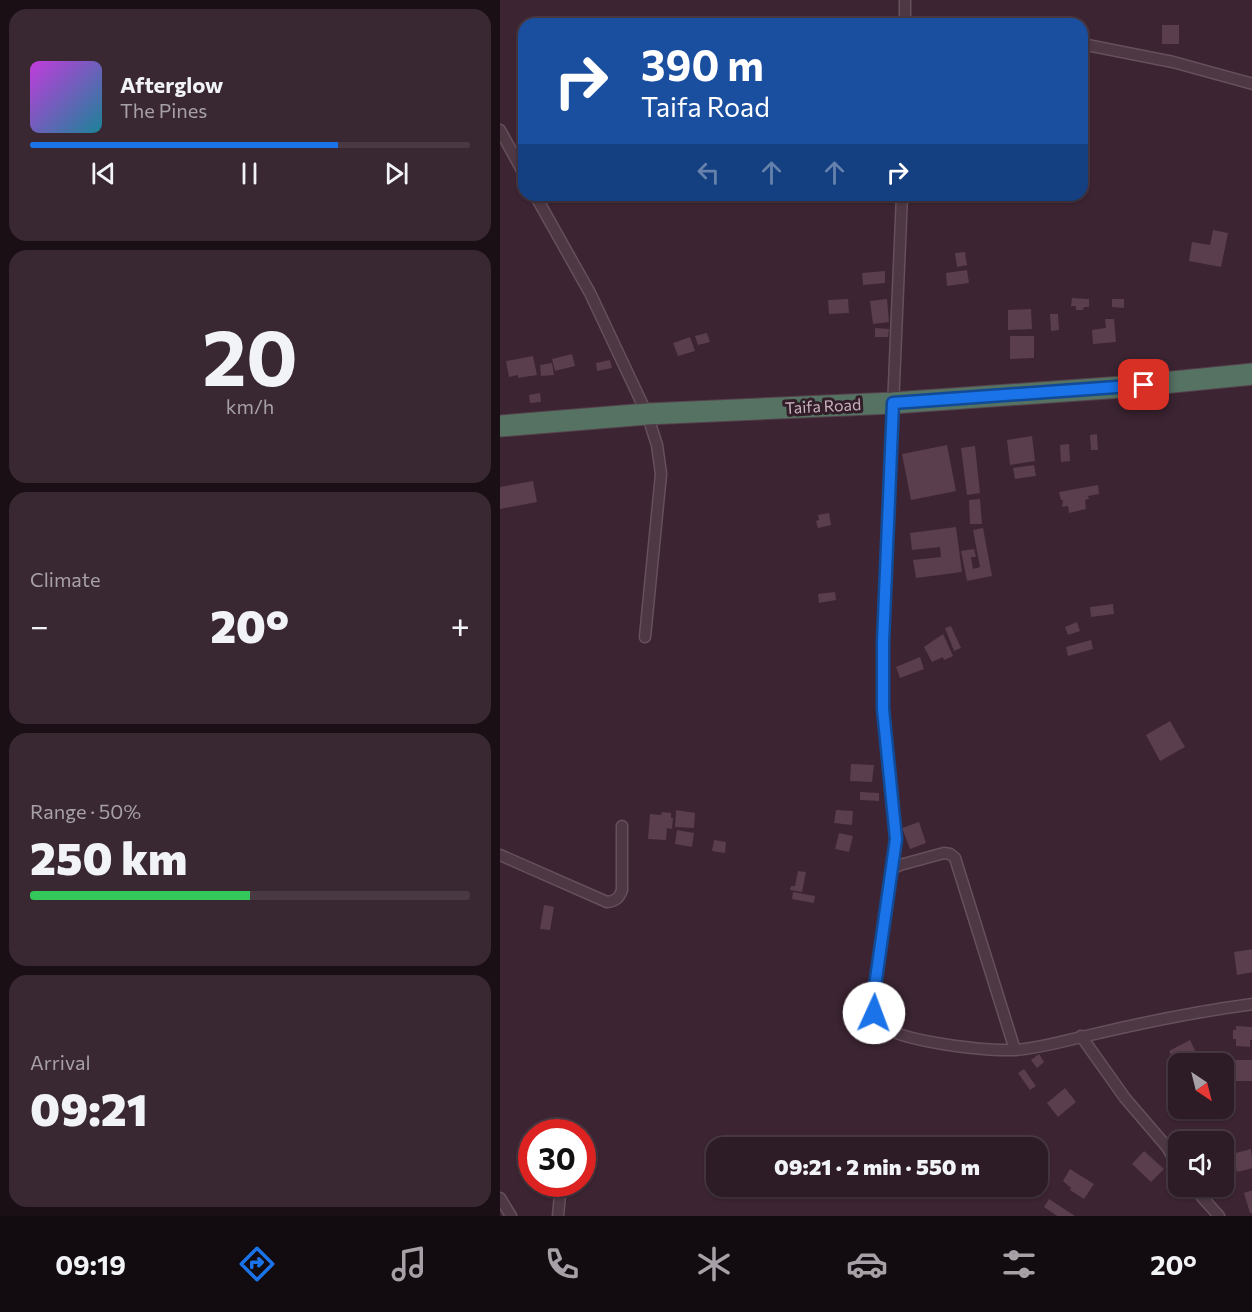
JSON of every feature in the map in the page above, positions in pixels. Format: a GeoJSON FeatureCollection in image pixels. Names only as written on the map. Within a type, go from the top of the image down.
{"type":"FeatureCollection","features":[{"type":"Feature","properties":{"kind":"highway","name":"Taifa Road"},"geometry":{"type":"LineString","coordinates":[[500,426],[647,414],[893,403],[1122,387],[1253,375]]}},
{"type":"Feature","properties":{"kind":"street"},"geometry":{"type":"LineString","coordinates":[[905,0],[905,18]]}},
{"type":"Feature","properties":{"kind":"street"},"geometry":{"type":"LineString","coordinates":[[1088,45],[1174,62],[1253,84]]}},
{"type":"Feature","properties":{"kind":"street"},"geometry":{"type":"LineString","coordinates":[[500,130],[518,163]]}},
{"type":"Feature","properties":{"kind":"street"},"geometry":{"type":"LineString","coordinates":[[543,201],[590,293],[647,414],[657,445],[661,474],[645,637]]}},
{"type":"Feature","properties":{"kind":"street"},"geometry":{"type":"LineString","coordinates":[[902,201],[883,698],[886,752],[896,839],[874,993],[874,1013],[887,1029],[911,1038],[981,1048],[1015,1050],[1191,1013],[1253,1004]]}},
{"type":"Feature","properties":{"kind":"street"},"geometry":{"type":"LineString","coordinates":[[500,855],[607,902],[614,901],[622,890],[622,826]]}},
{"type":"Feature","properties":{"kind":"street"},"geometry":{"type":"LineString","coordinates":[[892,869],[944,853],[955,858],[1015,1050]]}},
{"type":"Feature","properties":{"kind":"street"},"geometry":{"type":"LineString","coordinates":[[1081,1036],[1125,1098],[1168,1149]]}},
{"type":"Feature","properties":{"kind":"street"},"geometry":{"type":"LineString","coordinates":[[558,1216],[560,1197]]}},
{"type":"Feature","properties":{"kind":"street"},"geometry":{"type":"LineString","coordinates":[[1202,1197],[1219,1216]]}},
{"type":"Feature","properties":{"kind":"street"},"geometry":{"type":"LineString","coordinates":[[500,1198],[511,1216]]}},
{"type":"Feature","properties":{"kind":"building"},"geometry":{"type":"Polygon","coordinates":[[[1162,25],[1179,25],[1179,44],[1162,44],[1162,25]]]}},
{"type":"Feature","properties":{"kind":"building"},"geometry":{"type":"Polygon","coordinates":[[[1213,230],[1228,233],[1221,267],[1189,261],[1192,242],[1210,245],[1213,230]]]}},
{"type":"Feature","properties":{"kind":"building"},"geometry":{"type":"Polygon","coordinates":[[[965,252],[967,265],[957,267],[955,253],[965,252]]]}},
{"type":"Feature","properties":{"kind":"building"},"geometry":{"type":"Polygon","coordinates":[[[967,270],[969,283],[947,286],[946,273],[967,270]]]}},
{"type":"Feature","properties":{"kind":"building"},"geometry":{"type":"Polygon","coordinates":[[[885,271],[885,283],[863,285],[862,273],[885,271]]]}},
{"type":"Feature","properties":{"kind":"building"},"geometry":{"type":"Polygon","coordinates":[[[1072,298],[1089,299],[1089,307],[1076,310],[1076,306],[1071,306],[1072,298]]]}},
{"type":"Feature","properties":{"kind":"building"},"geometry":{"type":"Polygon","coordinates":[[[848,299],[849,313],[829,314],[828,300],[848,299]]]}},
{"type":"Feature","properties":{"kind":"building"},"geometry":{"type":"Polygon","coordinates":[[[887,299],[889,322],[873,324],[870,301],[887,299]]]}},
{"type":"Feature","properties":{"kind":"building"},"geometry":{"type":"Polygon","coordinates":[[[1112,299],[1124,299],[1124,308],[1112,307],[1112,299]]]}},
{"type":"Feature","properties":{"kind":"building"},"geometry":{"type":"Polygon","coordinates":[[[1031,309],[1032,329],[1008,330],[1008,310],[1031,309]]]}},
{"type":"Feature","properties":{"kind":"building"},"geometry":{"type":"Polygon","coordinates":[[[1050,314],[1058,314],[1059,330],[1051,331],[1050,314]]]}},
{"type":"Feature","properties":{"kind":"building"},"geometry":{"type":"Polygon","coordinates":[[[1105,319],[1114,319],[1116,342],[1093,344],[1092,330],[1106,328],[1105,319]]]}},
{"type":"Feature","properties":{"kind":"building"},"geometry":{"type":"Polygon","coordinates":[[[875,328],[889,329],[888,337],[875,337],[875,328]]]}},
{"type":"Feature","properties":{"kind":"building"},"geometry":{"type":"Polygon","coordinates":[[[707,333],[710,342],[698,345],[695,336],[707,333]]]}},
{"type":"Feature","properties":{"kind":"building"},"geometry":{"type":"Polygon","coordinates":[[[1010,336],[1034,336],[1034,358],[1010,359],[1010,336]]]}},
{"type":"Feature","properties":{"kind":"building"},"geometry":{"type":"Polygon","coordinates":[[[690,337],[695,351],[678,356],[673,343],[690,337]]]}},
{"type":"Feature","properties":{"kind":"building"},"geometry":{"type":"Polygon","coordinates":[[[572,354],[575,366],[555,371],[552,359],[572,354]]]}},
{"type":"Feature","properties":{"kind":"building"},"geometry":{"type":"Polygon","coordinates":[[[533,356],[537,375],[509,377],[506,361],[533,356]]]}},
{"type":"Feature","properties":{"kind":"building"},"geometry":{"type":"Polygon","coordinates":[[[610,360],[612,368],[597,371],[596,363],[610,360]]]}},
{"type":"Feature","properties":{"kind":"building"},"geometry":{"type":"Polygon","coordinates":[[[552,363],[554,375],[541,376],[540,365],[552,363]]]}},
{"type":"Feature","properties":{"kind":"building"},"geometry":{"type":"Polygon","coordinates":[[[540,393],[541,402],[530,403],[529,395],[540,393]]]}},
{"type":"Feature","properties":{"kind":"building"},"geometry":{"type":"Polygon","coordinates":[[[1097,434],[1098,450],[1091,450],[1090,435],[1097,434]]]}},
{"type":"Feature","properties":{"kind":"building"},"geometry":{"type":"Polygon","coordinates":[[[1032,436],[1035,461],[1010,465],[1007,440],[1032,436]]]}},
{"type":"Feature","properties":{"kind":"building"},"geometry":{"type":"Polygon","coordinates":[[[1069,444],[1070,461],[1061,462],[1060,445],[1069,444]]]}},
{"type":"Feature","properties":{"kind":"building"},"geometry":{"type":"Polygon","coordinates":[[[947,445],[956,491],[911,500],[902,454],[947,445]]]}},
{"type":"Feature","properties":{"kind":"building"},"geometry":{"type":"Polygon","coordinates":[[[975,446],[980,493],[967,495],[961,448],[975,446]]]}},
{"type":"Feature","properties":{"kind":"building"},"geometry":{"type":"Polygon","coordinates":[[[1034,465],[1036,476],[1015,479],[1013,468],[1034,465]]]}},
{"type":"Feature","properties":{"kind":"building"},"geometry":{"type":"Polygon","coordinates":[[[533,481],[537,502],[500,509],[500,487],[533,481]]]}},
{"type":"Feature","properties":{"kind":"building"},"geometry":{"type":"Polygon","coordinates":[[[1098,485],[1099,494],[1088,496],[1089,499],[1085,500],[1086,509],[1069,513],[1068,506],[1062,507],[1063,500],[1059,492],[1098,485]]]}},
{"type":"Feature","properties":{"kind":"building"},"geometry":{"type":"Polygon","coordinates":[[[980,499],[982,524],[970,524],[969,500],[980,499]]]}},
{"type":"Feature","properties":{"kind":"building"},"geometry":{"type":"Polygon","coordinates":[[[829,513],[831,525],[818,528],[816,521],[819,520],[818,515],[829,513]]]}},
{"type":"Feature","properties":{"kind":"building"},"geometry":{"type":"Polygon","coordinates":[[[956,527],[962,572],[916,578],[913,560],[941,557],[940,547],[912,550],[910,533],[956,527]]]}},
{"type":"Feature","properties":{"kind":"building"},"geometry":{"type":"Polygon","coordinates":[[[983,528],[992,576],[967,581],[961,551],[974,549],[976,557],[971,557],[973,569],[980,567],[973,530],[983,528]]]}},
{"type":"Feature","properties":{"kind":"building"},"geometry":{"type":"Polygon","coordinates":[[[835,592],[836,600],[819,603],[818,594],[835,592]]]}},
{"type":"Feature","properties":{"kind":"building"},"geometry":{"type":"Polygon","coordinates":[[[1113,604],[1114,614],[1091,617],[1090,607],[1113,604]]]}},
{"type":"Feature","properties":{"kind":"building"},"geometry":{"type":"Polygon","coordinates":[[[1077,622],[1080,631],[1068,635],[1065,627],[1077,622]]]}},
{"type":"Feature","properties":{"kind":"building"},"geometry":{"type":"Polygon","coordinates":[[[951,626],[961,648],[954,651],[945,628],[951,626]]]}},
{"type":"Feature","properties":{"kind":"building"},"geometry":{"type":"Polygon","coordinates":[[[943,634],[953,656],[932,662],[924,647],[943,634]]]}},
{"type":"Feature","properties":{"kind":"building"},"geometry":{"type":"Polygon","coordinates":[[[1091,640],[1093,649],[1068,656],[1066,647],[1091,640]]]}},
{"type":"Feature","properties":{"kind":"building"},"geometry":{"type":"Polygon","coordinates":[[[920,657],[924,669],[900,678],[896,667],[920,657]]]}},
{"type":"Feature","properties":{"kind":"building"},"geometry":{"type":"Polygon","coordinates":[[[1170,721],[1185,747],[1160,761],[1146,735],[1170,721]]]}},
{"type":"Feature","properties":{"kind":"building"},"geometry":{"type":"Polygon","coordinates":[[[851,764],[874,765],[872,782],[850,781],[851,764]]]}},
{"type":"Feature","properties":{"kind":"building"},"geometry":{"type":"Polygon","coordinates":[[[860,792],[879,793],[879,801],[860,800],[860,792]]]}},
{"type":"Feature","properties":{"kind":"building"},"geometry":{"type":"Polygon","coordinates":[[[676,810],[695,813],[694,828],[675,827],[676,810]]]}},
{"type":"Feature","properties":{"kind":"building"},"geometry":{"type":"Polygon","coordinates":[[[836,810],[853,811],[852,825],[834,823],[836,810]]]}},
{"type":"Feature","properties":{"kind":"building"},"geometry":{"type":"Polygon","coordinates":[[[662,812],[671,813],[672,829],[667,828],[666,840],[648,839],[650,814],[661,815],[662,812]]]}},
{"type":"Feature","properties":{"kind":"building"},"geometry":{"type":"Polygon","coordinates":[[[919,822],[926,843],[910,849],[902,828],[919,822]]]}},
{"type":"Feature","properties":{"kind":"building"},"geometry":{"type":"Polygon","coordinates":[[[677,830],[694,833],[692,847],[675,844],[677,830]]]}},
{"type":"Feature","properties":{"kind":"building"},"geometry":{"type":"Polygon","coordinates":[[[839,833],[853,836],[849,852],[835,849],[839,833]]]}},
{"type":"Feature","properties":{"kind":"building"},"geometry":{"type":"Polygon","coordinates":[[[714,840],[726,842],[725,853],[712,851],[714,840]]]}},
{"type":"Feature","properties":{"kind":"building"},"geometry":{"type":"Polygon","coordinates":[[[798,871],[806,872],[802,892],[790,890],[791,886],[795,886],[798,871]]]}},
{"type":"Feature","properties":{"kind":"building"},"geometry":{"type":"Polygon","coordinates":[[[793,892],[815,896],[814,903],[792,899],[793,892]]]}},
{"type":"Feature","properties":{"kind":"building"},"geometry":{"type":"Polygon","coordinates":[[[544,905],[554,907],[550,930],[540,929],[544,905]]]}},
{"type":"Feature","properties":{"kind":"building"},"geometry":{"type":"Polygon","coordinates":[[[1253,949],[1253,972],[1237,975],[1234,952],[1253,949]]]}},
{"type":"Feature","properties":{"kind":"building"},"geometry":{"type":"Polygon","coordinates":[[[1236,1026],[1252,1027],[1253,1040],[1250,1040],[1250,1047],[1236,1046],[1233,1030],[1236,1030],[1236,1026]]]}},
{"type":"Feature","properties":{"kind":"building"},"geometry":{"type":"Polygon","coordinates":[[[1190,1040],[1196,1053],[1170,1053],[1169,1051],[1190,1040]]]}},
{"type":"Feature","properties":{"kind":"building"},"geometry":{"type":"Polygon","coordinates":[[[1039,1054],[1044,1062],[1037,1068],[1031,1060],[1039,1054]]]}},
{"type":"Feature","properties":{"kind":"building"},"geometry":{"type":"Polygon","coordinates":[[[1234,1060],[1253,1060],[1253,1081],[1234,1081],[1234,1060]]]}},
{"type":"Feature","properties":{"kind":"building"},"geometry":{"type":"Polygon","coordinates":[[[1024,1069],[1036,1086],[1030,1090],[1018,1073],[1024,1069]]]}},
{"type":"Feature","properties":{"kind":"building"},"geometry":{"type":"Polygon","coordinates":[[[1065,1088],[1076,1102],[1058,1117],[1047,1103],[1065,1088]]]}},
{"type":"Feature","properties":{"kind":"building"},"geometry":{"type":"Polygon","coordinates":[[[1251,1149],[1253,1168],[1237,1172],[1234,1153],[1251,1149]]]}},
{"type":"Feature","properties":{"kind":"building"},"geometry":{"type":"Polygon","coordinates":[[[1144,1151],[1164,1169],[1151,1182],[1132,1164],[1144,1151]]]}},
{"type":"Feature","properties":{"kind":"building"},"geometry":{"type":"Polygon","coordinates":[[[1070,1169],[1094,1184],[1084,1199],[1070,1190],[1071,1188],[1063,1181],[1070,1169]]]}},
{"type":"Feature","properties":{"kind":"building"},"geometry":{"type":"Polygon","coordinates":[[[1253,1190],[1253,1213],[1250,1213],[1244,1193],[1253,1190]]]}},
{"type":"Feature","properties":{"kind":"building"},"geometry":{"type":"Polygon","coordinates":[[[1049,1199],[1075,1216],[1057,1216],[1044,1207],[1049,1199]]]}},
{"type":"Feature","properties":{"kind":"route"},"geometry":{"type":"LineString","coordinates":[[874,1013],[874,993],[896,839],[883,709],[883,643],[893,403],[1144,385]]}}]}
